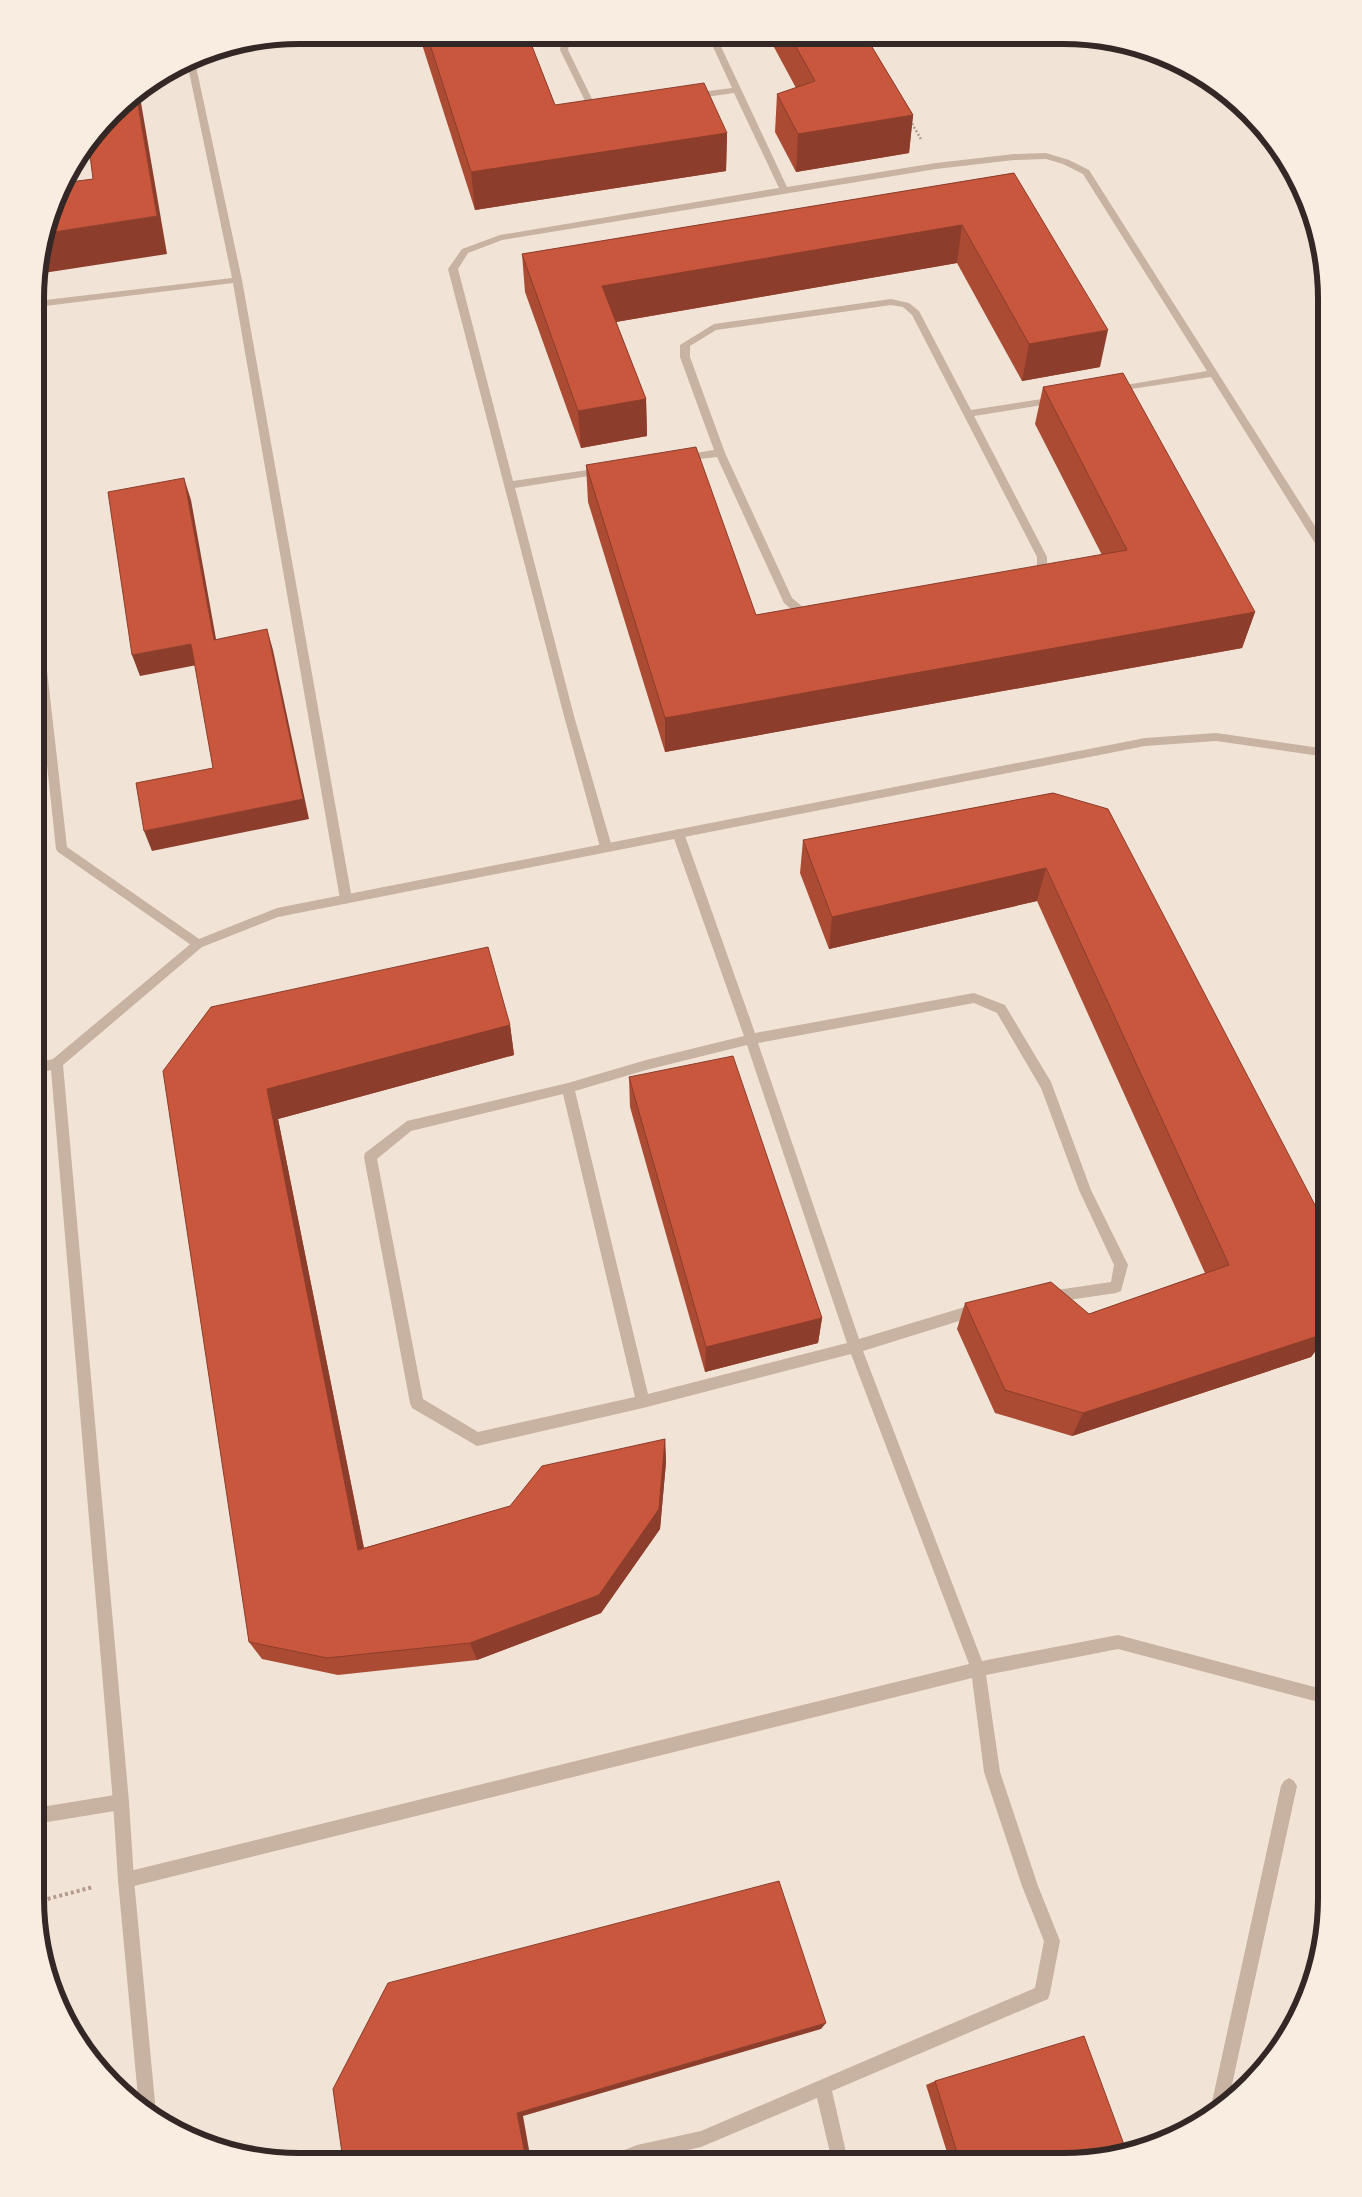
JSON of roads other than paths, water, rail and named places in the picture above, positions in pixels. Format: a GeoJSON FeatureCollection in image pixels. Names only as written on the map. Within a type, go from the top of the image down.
{"type":"FeatureCollection","features":[{"type":"Feature","properties":{"kind":"street"},"geometry":{"type":"LineString","coordinates":[[565,44],[564,50],[589,100],[600,105],[609,105]]}},
{"type":"Feature","properties":{"kind":"street"},"geometry":{"type":"LineString","coordinates":[[716,44],[784,190]]}},
{"type":"Feature","properties":{"kind":"street"},"geometry":{"type":"LineString","coordinates":[[192,67],[237,280],[346,899]]}},
{"type":"Feature","properties":{"kind":"street"},"geometry":{"type":"LineString","coordinates":[[682,98],[738,90]]}},
{"type":"Feature","properties":{"kind":"street"},"geometry":{"type":"LineString","coordinates":[[606,847],[569,716],[452,268],[465,251],[500,238],[936,166],[1046,156],[1066,162],[1086,172],[1318,539]]}},
{"type":"Feature","properties":{"kind":"street"},"geometry":{"type":"LineString","coordinates":[[44,303],[237,280]]}},
{"type":"Feature","properties":{"kind":"street"},"geometry":{"type":"LineString","coordinates":[[891,302],[906,305],[916,313],[1042,557],[1042,571],[1024,582],[821,620],[805,615],[788,600],[720,453],[685,357],[685,345],[714,328],[891,302]]}},
{"type":"Feature","properties":{"kind":"street"},"geometry":{"type":"LineString","coordinates":[[1106,391],[1214,373]]}},
{"type":"Feature","properties":{"kind":"street"},"geometry":{"type":"LineString","coordinates":[[968,414],[1066,398]]}},
{"type":"Feature","properties":{"kind":"street"},"geometry":{"type":"LineString","coordinates":[[672,460],[720,453]]}},
{"type":"Feature","properties":{"kind":"street"},"geometry":{"type":"LineString","coordinates":[[510,485],[615,469]]}},
{"type":"Feature","properties":{"kind":"street"},"geometry":{"type":"LineString","coordinates":[[44,688],[62,849],[198,944]]}},
{"type":"Feature","properties":{"kind":"street"},"geometry":{"type":"LineString","coordinates":[[44,1066],[57,1064],[198,944],[277,913],[1145,742],[1216,737],[1318,752]]}},
{"type":"Feature","properties":{"kind":"street"},"geometry":{"type":"LineString","coordinates":[[637,2153],[701,2139],[1042,1992],[1052,1941],[1030,1886],[992,1772],[978,1669],[855,1347],[751,1039],[678,833]]}},
{"type":"Feature","properties":{"kind":"street"},"geometry":{"type":"LineString","coordinates":[[974,998],[1001,1010],[1048,1086],[1085,1190],[1121,1265],[1116,1287],[988,1306],[855,1347],[642,1402],[477,1439],[417,1403],[370,1157],[407,1126],[568,1088],[646,1065],[751,1039],[974,998]]}},
{"type":"Feature","properties":{"kind":"street"},"geometry":{"type":"LineString","coordinates":[[57,1064],[122,1802],[126,1880],[147,2104]]}},
{"type":"Feature","properties":{"kind":"street"},"geometry":{"type":"LineString","coordinates":[[568,1088],[642,1402]]}},
{"type":"Feature","properties":{"kind":"street"},"geometry":{"type":"LineString","coordinates":[[126,1880],[978,1669],[1118,1642],[1318,1696]]}},
{"type":"Feature","properties":{"kind":"street"},"geometry":{"type":"LineString","coordinates":[[1221,2100],[1290,1786]]}},
{"type":"Feature","properties":{"kind":"street"},"geometry":{"type":"LineString","coordinates":[[44,1815],[122,1802]]}},
{"type":"Feature","properties":{"kind":"street"},"geometry":{"type":"LineString","coordinates":[[822,2086],[838,2153]]}}]}
